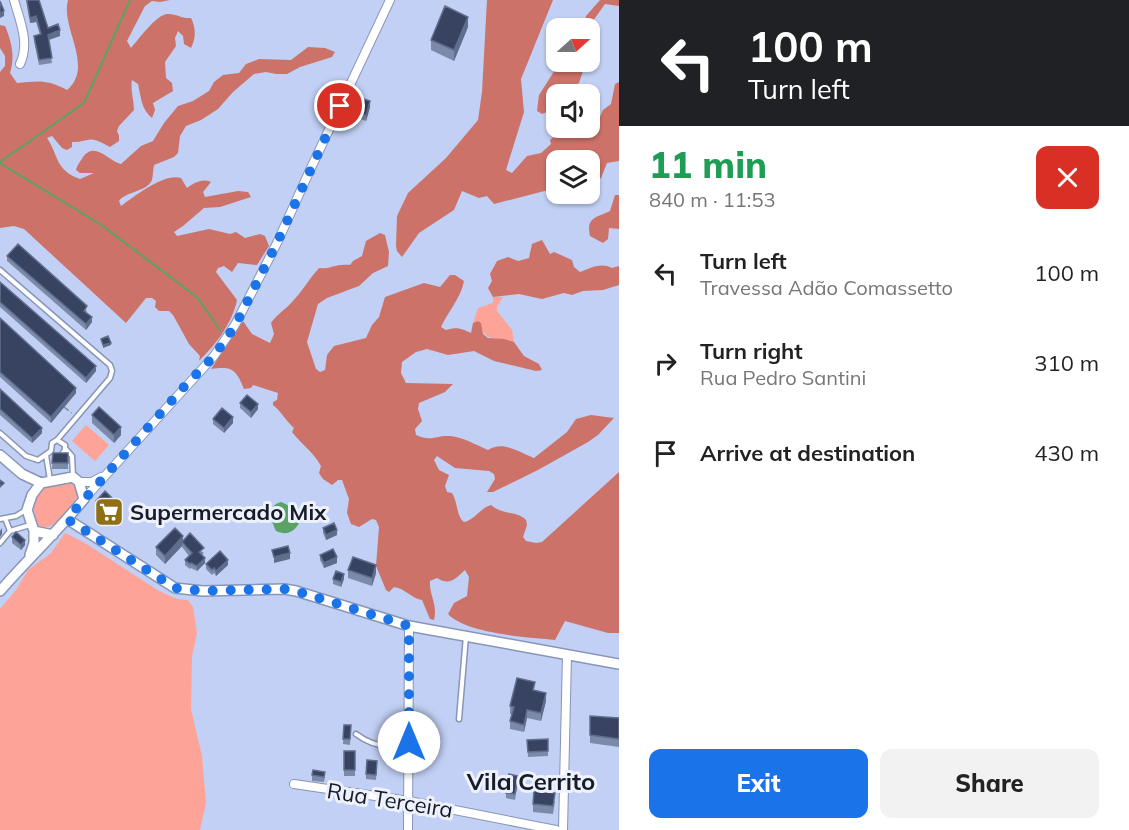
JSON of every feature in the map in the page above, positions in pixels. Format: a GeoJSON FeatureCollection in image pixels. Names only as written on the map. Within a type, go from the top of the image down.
{"type":"FeatureCollection","features":[{"type":"Feature","properties":{"kind":"street"},"geometry":{"type":"LineString","coordinates":[[14,0],[26,52],[20,64]]}},
{"type":"Feature","properties":{"kind":"street"},"geometry":{"type":"LineString","coordinates":[[0,591],[214,356],[235,326],[277,243],[390,0]]}},
{"type":"Feature","properties":{"kind":"street"},"geometry":{"type":"LineString","coordinates":[[0,455],[22,474],[32,495]]}},
{"type":"Feature","properties":{"kind":"street"},"geometry":{"type":"LineString","coordinates":[[22,474],[45,481],[92,482],[105,475]]}},
{"type":"Feature","properties":{"kind":"street"},"geometry":{"type":"LineString","coordinates":[[76,480],[84,499]]}},
{"type":"Feature","properties":{"kind":"street"},"geometry":{"type":"LineString","coordinates":[[29,557],[34,543],[33,528],[27,510],[32,495],[45,481]]}},
{"type":"Feature","properties":{"kind":"street"},"geometry":{"type":"LineString","coordinates":[[67,519],[175,588],[203,591],[290,590],[409,626],[619,664]]}},
{"type":"Feature","properties":{"kind":"street"},"geometry":{"type":"LineString","coordinates":[[33,528],[53,535]]}},
{"type":"Feature","properties":{"kind":"street"},"geometry":{"type":"LineString","coordinates":[[408,830],[409,626]]}},
{"type":"Feature","properties":{"kind":"street"},"geometry":{"type":"LineString","coordinates":[[563,830],[567,655]]}},
{"type":"Feature","properties":{"kind":"street","name":"Rua Terceira"},"geometry":{"type":"LineString","coordinates":[[294,784],[409,801],[556,830]]}},
{"type":"Feature","properties":{"kind":"lane"},"geometry":{"type":"LineString","coordinates":[[0,270],[110,365],[112,371],[110,378],[77,418],[52,443],[51,451],[38,460],[26,456],[0,433]]}},
{"type":"Feature","properties":{"kind":"lane"},"geometry":{"type":"LineString","coordinates":[[57,440],[63,442],[72,456],[76,480]]}},
{"type":"Feature","properties":{"kind":"lane"},"geometry":{"type":"LineString","coordinates":[[51,451],[55,455],[61,455],[65,448]]}},
{"type":"Feature","properties":{"kind":"lane"},"geometry":{"type":"LineString","coordinates":[[45,481],[46,455]]}},
{"type":"Feature","properties":{"kind":"lane"},"geometry":{"type":"LineString","coordinates":[[10,531],[3,519],[27,510]]}},
{"type":"Feature","properties":{"kind":"lane"},"geometry":{"type":"LineString","coordinates":[[0,543],[10,531],[33,528]]}},
{"type":"Feature","properties":{"kind":"lane"},"geometry":{"type":"LineString","coordinates":[[459,719],[466,636]]}},
{"type":"Feature","properties":{"kind":"lane"},"geometry":{"type":"LineString","coordinates":[[356,734],[378,746],[389,747],[409,742]]}},
{"type":"Feature","properties":{"kind":"path"},"geometry":{"type":"LineString","coordinates":[[60,403],[77,418]]}},
{"type":"Feature","properties":{"kind":"shaded area"},"geometry":{"type":"Polygon","coordinates":[[[68,0],[170,0],[152,1],[145,6],[127,41],[131,48],[163,15],[173,14],[191,18],[195,29],[191,48],[184,44],[183,36],[178,31],[175,38],[176,46],[165,62],[166,78],[172,83],[173,91],[153,103],[155,110],[152,118],[144,107],[138,84],[132,80],[134,110],[119,126],[117,131],[119,141],[110,147],[94,140],[72,142],[72,147],[67,150],[62,148],[52,136],[47,138],[62,167],[80,179],[94,173],[80,173],[76,170],[88,153],[97,151],[121,164],[141,146],[153,141],[178,106],[193,101],[209,91],[214,82],[223,75],[239,73],[246,64],[259,59],[291,60],[308,47],[325,48],[335,52],[332,57],[300,67],[287,74],[266,72],[254,74],[218,109],[186,126],[180,136],[178,153],[154,165],[152,180],[146,187],[126,195],[119,201],[121,206],[150,186],[174,177],[181,178],[187,188],[201,181],[211,182],[203,192],[205,197],[238,191],[248,192],[251,197],[220,207],[204,208],[174,232],[177,236],[209,229],[230,234],[236,232],[245,238],[260,234],[265,236],[269,246],[257,265],[238,263],[232,272],[224,266],[218,268],[216,272],[237,300],[235,309],[222,333],[199,361],[200,356],[189,344],[173,315],[169,311],[159,311],[155,307],[156,301],[152,298],[146,298],[126,323],[24,229],[14,226],[0,228],[0,72],[5,66],[5,56],[0,48],[0,25],[5,26],[9,38],[12,50],[10,73],[17,83],[48,82],[67,90],[75,80],[78,70],[78,58],[68,22],[68,0]]]}},
{"type":"Feature","properties":{"kind":"shaded area"},"geometry":{"type":"Polygon","coordinates":[[[487,0],[553,0],[521,79],[524,112],[506,170],[512,173],[527,156],[541,153],[551,144],[550,140],[552,138],[600,138],[600,117],[603,110],[611,104],[615,84],[619,82],[619,161],[607,163],[600,179],[600,150],[546,150],[546,191],[494,204],[487,196],[479,198],[462,191],[454,210],[419,233],[402,257],[396,246],[397,216],[408,193],[446,158],[478,120],[482,92],[487,0]]]}},
{"type":"Feature","properties":{"kind":"shaded area"},"geometry":{"type":"Polygon","coordinates":[[[600,0],[619,0],[619,6],[605,4],[595,18],[586,18],[600,0]]]}},
{"type":"Feature","properties":{"kind":"shaded area"},"geometry":{"type":"Polygon","coordinates":[[[554,72],[583,72],[577,84],[546,84],[554,72]]]}},
{"type":"Feature","properties":{"kind":"shaded area"},"geometry":{"type":"Polygon","coordinates":[[[546,84],[546,112],[542,114],[537,111],[539,95],[546,84]]]}},
{"type":"Feature","properties":{"kind":"shaded area"},"geometry":{"type":"Polygon","coordinates":[[[615,195],[619,195],[619,229],[609,228],[608,239],[603,243],[590,236],[589,225],[596,217],[610,211],[615,195]]]}},
{"type":"Feature","properties":{"kind":"shaded area"},"geometry":{"type":"Polygon","coordinates":[[[380,233],[385,235],[389,252],[388,266],[373,273],[359,286],[327,298],[318,304],[307,342],[316,369],[320,372],[325,370],[327,355],[334,346],[366,338],[379,317],[385,297],[424,283],[440,287],[450,275],[455,275],[464,281],[441,327],[446,330],[458,328],[471,333],[473,323],[478,321],[481,323],[483,334],[488,338],[514,342],[524,356],[539,364],[542,370],[536,371],[494,361],[474,351],[448,355],[427,349],[416,352],[402,362],[401,373],[406,383],[453,384],[445,392],[419,403],[418,409],[422,421],[415,429],[416,435],[426,438],[455,437],[488,450],[499,446],[505,447],[534,458],[567,432],[576,419],[591,415],[614,418],[588,442],[493,492],[487,492],[495,479],[494,474],[489,471],[455,468],[437,456],[434,460],[439,470],[449,475],[445,486],[447,492],[452,493],[464,522],[491,505],[526,520],[527,525],[523,537],[526,541],[536,543],[542,542],[619,472],[619,633],[608,633],[565,621],[555,640],[514,636],[469,626],[448,614],[454,603],[467,596],[469,577],[465,570],[449,581],[437,578],[430,581],[435,615],[434,620],[430,619],[422,600],[398,588],[394,587],[389,592],[386,590],[376,566],[379,527],[376,520],[372,519],[359,527],[351,524],[347,513],[349,499],[342,480],[332,485],[323,479],[319,473],[321,466],[318,460],[292,432],[294,428],[273,405],[278,393],[253,385],[251,388],[244,389],[232,370],[211,369],[243,321],[252,334],[270,343],[274,334],[271,323],[296,298],[319,268],[350,265],[362,256],[366,241],[380,233]]]}},
{"type":"Feature","properties":{"kind":"shaded area"},"geometry":{"type":"Polygon","coordinates":[[[542,240],[550,254],[554,252],[572,260],[574,267],[580,272],[592,267],[619,266],[619,285],[603,290],[583,291],[572,295],[564,293],[542,299],[519,294],[493,297],[488,288],[492,281],[490,274],[497,261],[508,257],[518,261],[529,258],[532,244],[542,240]]]}},
{"type":"Feature","properties":{"kind":"shaded area"},"geometry":{"type":"Polygon","coordinates":[[[493,297],[503,297],[497,311],[512,330],[514,342],[492,338],[484,333],[478,321],[473,323],[478,308],[493,303],[493,297]]]}},
{"type":"Feature","properties":{"kind":"shaded area"},"geometry":{"type":"Polygon","coordinates":[[[86,425],[109,445],[95,461],[72,441],[86,425]]]}},
{"type":"Feature","properties":{"kind":"shaded area"},"geometry":{"type":"Polygon","coordinates":[[[67,482],[77,486],[79,494],[67,511],[51,526],[39,526],[34,510],[35,501],[43,487],[67,482]]]}},
{"type":"Feature","properties":{"kind":"shaded area"},"geometry":{"type":"Polygon","coordinates":[[[281,502],[293,509],[300,521],[296,528],[287,533],[276,531],[271,518],[271,510],[281,502]]]}},
{"type":"Feature","properties":{"kind":"shaded area"},"geometry":{"type":"Polygon","coordinates":[[[65,533],[85,543],[159,591],[177,599],[188,600],[193,607],[197,633],[192,656],[191,709],[202,756],[206,803],[200,830],[0,830],[0,609],[16,590],[28,570],[51,553],[65,533]]]}},
{"type":"Feature","properties":{"kind":"building"},"geometry":{"type":"Polygon","coordinates":[[[27,0],[39,0],[48,28],[58,24],[60,30],[48,35],[52,58],[39,60],[34,36],[41,34],[36,16],[30,18],[27,0]]]}},
{"type":"Feature","properties":{"kind":"building"},"geometry":{"type":"Polygon","coordinates":[[[0,1],[4,11],[0,13],[0,1]]]}},
{"type":"Feature","properties":{"kind":"building"},"geometry":{"type":"Polygon","coordinates":[[[445,6],[468,17],[454,50],[431,40],[445,6]]]}},
{"type":"Feature","properties":{"kind":"building"},"geometry":{"type":"Polygon","coordinates":[[[357,97],[370,101],[366,115],[352,111],[357,97]]]}},
{"type":"Feature","properties":{"kind":"building"},"geometry":{"type":"Polygon","coordinates":[[[18,244],[87,306],[84,311],[92,317],[86,324],[7,256],[18,244]]]}},
{"type":"Feature","properties":{"kind":"building"},"geometry":{"type":"Polygon","coordinates":[[[0,282],[96,366],[86,378],[0,302],[0,282]]]}},
{"type":"Feature","properties":{"kind":"building"},"geometry":{"type":"Polygon","coordinates":[[[0,318],[76,388],[51,417],[0,372],[0,318]]]}},
{"type":"Feature","properties":{"kind":"building"},"geometry":{"type":"Polygon","coordinates":[[[108,336],[111,343],[103,345],[101,339],[108,336]]]}},
{"type":"Feature","properties":{"kind":"building"},"geometry":{"type":"Polygon","coordinates":[[[0,389],[42,428],[32,438],[0,409],[0,389]]]}},
{"type":"Feature","properties":{"kind":"building"},"geometry":{"type":"Polygon","coordinates":[[[247,395],[258,404],[251,412],[240,403],[247,395]]]}},
{"type":"Feature","properties":{"kind":"building"},"geometry":{"type":"Polygon","coordinates":[[[99,407],[121,427],[114,435],[92,415],[99,407]]]}},
{"type":"Feature","properties":{"kind":"building"},"geometry":{"type":"Polygon","coordinates":[[[222,408],[233,417],[224,428],[213,419],[222,408]]]}},
{"type":"Feature","properties":{"kind":"building"},"geometry":{"type":"Polygon","coordinates":[[[53,453],[68,453],[68,463],[52,463],[53,453]]]}},
{"type":"Feature","properties":{"kind":"building"},"geometry":{"type":"Polygon","coordinates":[[[105,491],[122,508],[113,517],[96,501],[105,491]]]}},
{"type":"Feature","properties":{"kind":"building"},"geometry":{"type":"Polygon","coordinates":[[[334,523],[337,530],[326,535],[323,528],[334,523]]]}},
{"type":"Feature","properties":{"kind":"building"},"geometry":{"type":"Polygon","coordinates":[[[175,528],[183,536],[165,556],[156,547],[175,528]]]}},
{"type":"Feature","properties":{"kind":"building"},"geometry":{"type":"Polygon","coordinates":[[[16,532],[25,540],[21,545],[12,537],[16,532]]]}},
{"type":"Feature","properties":{"kind":"building"},"geometry":{"type":"Polygon","coordinates":[[[190,533],[204,548],[199,552],[205,558],[197,566],[185,560],[192,553],[182,542],[190,533]]]}},
{"type":"Feature","properties":{"kind":"building"},"geometry":{"type":"Polygon","coordinates":[[[288,546],[290,553],[274,557],[272,550],[288,546]]]}},
{"type":"Feature","properties":{"kind":"building"},"geometry":{"type":"Polygon","coordinates":[[[333,549],[337,557],[324,563],[320,555],[333,549]]]}},
{"type":"Feature","properties":{"kind":"building"},"geometry":{"type":"Polygon","coordinates":[[[220,551],[228,560],[216,571],[214,568],[212,570],[206,564],[220,551]]]}},
{"type":"Feature","properties":{"kind":"building"},"geometry":{"type":"Polygon","coordinates":[[[353,557],[376,565],[372,578],[348,570],[353,557]]]}},
{"type":"Feature","properties":{"kind":"building"},"geometry":{"type":"Polygon","coordinates":[[[336,571],[344,574],[341,582],[333,579],[336,571]]]}},
{"type":"Feature","properties":{"kind":"building"},"geometry":{"type":"Polygon","coordinates":[[[517,678],[535,682],[533,690],[546,693],[541,713],[527,710],[524,725],[510,721],[514,707],[510,706],[517,678]]]}},
{"type":"Feature","properties":{"kind":"building"},"geometry":{"type":"Polygon","coordinates":[[[590,716],[619,718],[619,739],[590,735],[590,716]]]}},
{"type":"Feature","properties":{"kind":"building"},"geometry":{"type":"Polygon","coordinates":[[[344,725],[351,725],[350,739],[343,739],[344,725]]]}},
{"type":"Feature","properties":{"kind":"building"},"geometry":{"type":"Polygon","coordinates":[[[548,739],[548,751],[528,752],[527,740],[548,739]]]}},
{"type":"Feature","properties":{"kind":"building"},"geometry":{"type":"Polygon","coordinates":[[[344,751],[355,751],[355,770],[344,770],[344,751]]]}},
{"type":"Feature","properties":{"kind":"building"},"geometry":{"type":"Polygon","coordinates":[[[367,760],[377,761],[376,775],[366,774],[367,760]]]}},
{"type":"Feature","properties":{"kind":"building"},"geometry":{"type":"Polygon","coordinates":[[[313,770],[325,772],[324,777],[312,775],[313,770]]]}},
{"type":"Feature","properties":{"kind":"building"},"geometry":{"type":"Polygon","coordinates":[[[509,774],[518,776],[515,794],[506,793],[509,774]]]}},
{"type":"Feature","properties":{"kind":"building"},"geometry":{"type":"Polygon","coordinates":[[[534,791],[555,793],[553,806],[533,804],[534,791]]]}},
{"type":"Feature","properties":{"kind":"waterway"},"geometry":{"type":"LineString","coordinates":[[0,162],[84,103],[130,0]]}},
{"type":"Feature","properties":{"kind":"waterway"},"geometry":{"type":"LineString","coordinates":[[0,163],[100,224],[197,297],[220,330]]}},
{"type":"Feature","properties":{"kind":"place","name":"Supermercado Mix"},"geometry":{"type":"Point","coordinates":[109,512]}},
{"type":"Feature","properties":{"kind":"district","name":"Vila Cerrito"},"geometry":{"type":"Point","coordinates":[531,782]}},
{"type":"Feature","properties":{"kind":"route"},"geometry":{"type":"LineString","coordinates":[[340,106],[277,243],[235,326],[197,376],[183,388],[67,519],[175,588],[187,591],[284,589],[409,626],[409,742]]}}]}
